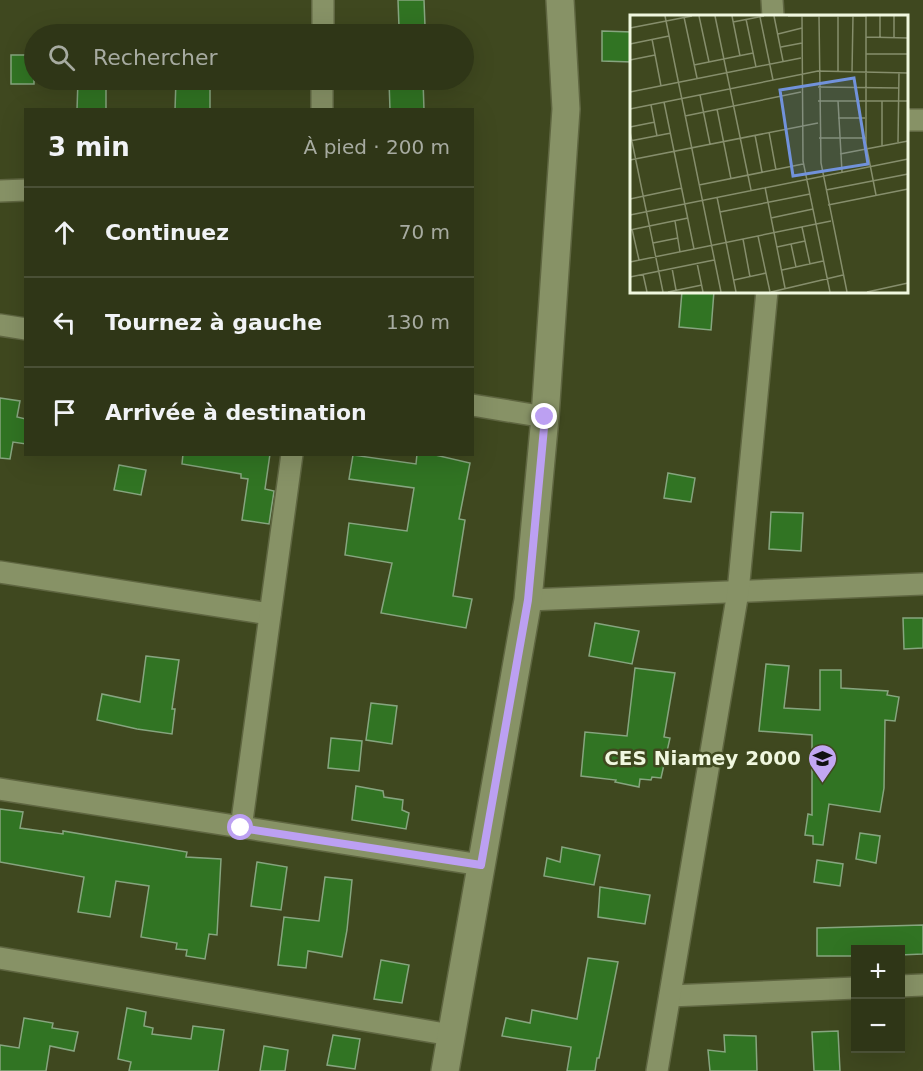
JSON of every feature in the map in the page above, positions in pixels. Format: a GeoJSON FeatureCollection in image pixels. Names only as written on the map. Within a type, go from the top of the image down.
{"type":"FeatureCollection","features":[{"type":"Feature","properties":{"kind":"street"},"geometry":{"type":"LineString","coordinates":[[322,0],[322,24]]}},
{"type":"Feature","properties":{"kind":"street"},"geometry":{"type":"LineString","coordinates":[[445,1071],[528,600],[545,417],[566,109],[560,0]]}},
{"type":"Feature","properties":{"kind":"street"},"geometry":{"type":"LineString","coordinates":[[772,0],[773,15]]}},
{"type":"Feature","properties":{"kind":"street"},"geometry":{"type":"LineString","coordinates":[[322,90],[322,108]]}},
{"type":"Feature","properties":{"kind":"street"},"geometry":{"type":"LineString","coordinates":[[0,191],[24,190]]}},
{"type":"Feature","properties":{"kind":"street"},"geometry":{"type":"LineString","coordinates":[[657,1071],[738,592],[767,292]]}},
{"type":"Feature","properties":{"kind":"street"},"geometry":{"type":"LineString","coordinates":[[0,325],[24,329]]}},
{"type":"Feature","properties":{"kind":"street"},"geometry":{"type":"LineString","coordinates":[[474,405],[545,417]]}},
{"type":"Feature","properties":{"kind":"street"},"geometry":{"type":"LineString","coordinates":[[241,828],[292,456]]}},
{"type":"Feature","properties":{"kind":"street"},"geometry":{"type":"LineString","coordinates":[[0,572],[270,614]]}},
{"type":"Feature","properties":{"kind":"street"},"geometry":{"type":"LineString","coordinates":[[528,600],[923,584]]}},
{"type":"Feature","properties":{"kind":"street"},"geometry":{"type":"LineString","coordinates":[[0,789],[481,865]]}},
{"type":"Feature","properties":{"kind":"street"},"geometry":{"type":"LineString","coordinates":[[0,958],[451,1035]]}},
{"type":"Feature","properties":{"kind":"street"},"geometry":{"type":"LineString","coordinates":[[905,986],[923,985]]}},
{"type":"Feature","properties":{"kind":"street"},"geometry":{"type":"LineString","coordinates":[[670,996],[851,988]]}},
{"type":"Feature","properties":{"kind":"building"},"geometry":{"type":"Polygon","coordinates":[[[398,0],[424,0],[425,24],[399,24],[398,0]]]}},
{"type":"Feature","properties":{"kind":"building"},"geometry":{"type":"Polygon","coordinates":[[[602,31],[630,32],[630,62],[602,61],[602,31]]]}},
{"type":"Feature","properties":{"kind":"building"},"geometry":{"type":"Polygon","coordinates":[[[11,55],[24,55],[24,84],[11,84],[11,55]]]}},
{"type":"Feature","properties":{"kind":"building"},"geometry":{"type":"Polygon","coordinates":[[[78,90],[106,90],[106,108],[77,108],[78,90]]]}},
{"type":"Feature","properties":{"kind":"building"},"geometry":{"type":"Polygon","coordinates":[[[176,90],[210,90],[210,108],[175,108],[176,90]]]}},
{"type":"Feature","properties":{"kind":"building"},"geometry":{"type":"Polygon","coordinates":[[[389,90],[423,90],[424,108],[390,108],[389,90]]]}},
{"type":"Feature","properties":{"kind":"building"},"geometry":{"type":"Polygon","coordinates":[[[682,292],[714,292],[711,330],[679,327],[682,292]]]}},
{"type":"Feature","properties":{"kind":"building"},"geometry":{"type":"Polygon","coordinates":[[[0,398],[20,401],[17,417],[24,419],[24,444],[13,442],[10,459],[0,458],[0,398]]]}},
{"type":"Feature","properties":{"kind":"building"},"geometry":{"type":"Polygon","coordinates":[[[183,456],[270,456],[265,489],[274,491],[269,524],[242,520],[248,479],[241,478],[241,474],[182,464],[183,456]]]}},
{"type":"Feature","properties":{"kind":"building"},"geometry":{"type":"Polygon","coordinates":[[[353,456],[416,464],[417,456],[440,456],[470,463],[459,519],[465,520],[453,596],[472,599],[466,628],[381,613],[392,563],[345,555],[349,523],[407,531],[414,488],[349,479],[353,456]]]}},
{"type":"Feature","properties":{"kind":"building"},"geometry":{"type":"Polygon","coordinates":[[[119,465],[146,470],[141,495],[114,490],[119,465]]]}},
{"type":"Feature","properties":{"kind":"building"},"geometry":{"type":"Polygon","coordinates":[[[668,473],[695,478],[691,502],[664,498],[668,473]]]}},
{"type":"Feature","properties":{"kind":"building"},"geometry":{"type":"Polygon","coordinates":[[[771,512],[803,513],[801,551],[769,549],[771,512]]]}},
{"type":"Feature","properties":{"kind":"building"},"geometry":{"type":"Polygon","coordinates":[[[903,618],[923,618],[923,648],[904,649],[903,618]]]}},
{"type":"Feature","properties":{"kind":"building"},"geometry":{"type":"Polygon","coordinates":[[[595,623],[639,631],[632,664],[589,656],[595,623]]]}},
{"type":"Feature","properties":{"kind":"building"},"geometry":{"type":"Polygon","coordinates":[[[146,656],[179,660],[172,709],[175,709],[172,734],[97,720],[102,694],[140,702],[146,656]]]}},
{"type":"Feature","properties":{"kind":"building"},"geometry":{"type":"Polygon","coordinates":[[[766,664],[789,666],[784,708],[820,710],[820,670],[841,670],[841,688],[888,691],[887,695],[899,697],[895,721],[885,720],[884,788],[880,812],[829,804],[823,845],[813,844],[813,836],[805,835],[808,814],[812,815],[812,735],[759,731],[766,664]]]}},
{"type":"Feature","properties":{"kind":"building"},"geometry":{"type":"Polygon","coordinates":[[[635,668],[675,673],[664,737],[670,738],[661,778],[640,779],[639,787],[615,782],[616,780],[581,776],[585,732],[627,736],[635,668]]]}},
{"type":"Feature","properties":{"kind":"building"},"geometry":{"type":"Polygon","coordinates":[[[371,703],[397,706],[392,744],[366,740],[371,703]]]}},
{"type":"Feature","properties":{"kind":"building"},"geometry":{"type":"Polygon","coordinates":[[[331,738],[362,741],[359,771],[328,768],[331,738]]]}},
{"type":"Feature","properties":{"kind":"building"},"geometry":{"type":"Polygon","coordinates":[[[356,786],[383,791],[384,797],[403,800],[402,810],[409,813],[406,829],[352,820],[356,786]]]}},
{"type":"Feature","properties":{"kind":"building"},"geometry":{"type":"Polygon","coordinates":[[[0,809],[23,812],[20,828],[63,834],[63,831],[187,852],[186,857],[221,859],[217,935],[209,934],[205,959],[186,956],[187,950],[176,949],[177,943],[141,937],[149,886],[116,881],[110,917],[78,912],[84,877],[0,862],[0,809]]]}},
{"type":"Feature","properties":{"kind":"building"},"geometry":{"type":"Polygon","coordinates":[[[860,833],[880,836],[876,863],[856,859],[860,833]]]}},
{"type":"Feature","properties":{"kind":"building"},"geometry":{"type":"Polygon","coordinates":[[[562,847],[600,855],[594,885],[544,876],[547,858],[560,862],[562,847]]]}},
{"type":"Feature","properties":{"kind":"building"},"geometry":{"type":"Polygon","coordinates":[[[817,860],[843,864],[840,886],[814,882],[817,860]]]}},
{"type":"Feature","properties":{"kind":"building"},"geometry":{"type":"Polygon","coordinates":[[[257,862],[287,867],[281,910],[251,906],[257,862]]]}},
{"type":"Feature","properties":{"kind":"building"},"geometry":{"type":"Polygon","coordinates":[[[325,877],[352,880],[342,957],[308,951],[306,968],[278,965],[284,917],[319,921],[325,877]]]}},
{"type":"Feature","properties":{"kind":"building"},"geometry":{"type":"Polygon","coordinates":[[[600,887],[650,895],[645,924],[598,917],[600,887]]]}},
{"type":"Feature","properties":{"kind":"building"},"geometry":{"type":"Polygon","coordinates":[[[923,925],[923,954],[905,955],[905,945],[851,945],[851,956],[817,956],[817,928],[923,925]]]}},
{"type":"Feature","properties":{"kind":"building"},"geometry":{"type":"Polygon","coordinates":[[[588,958],[618,962],[595,1071],[567,1071],[571,1047],[502,1036],[506,1018],[530,1023],[532,1010],[577,1019],[588,958]]]}},
{"type":"Feature","properties":{"kind":"building"},"geometry":{"type":"Polygon","coordinates":[[[381,960],[409,965],[402,1003],[374,999],[381,960]]]}},
{"type":"Feature","properties":{"kind":"building"},"geometry":{"type":"Polygon","coordinates":[[[127,1008],[146,1012],[144,1026],[153,1028],[152,1034],[191,1039],[193,1026],[224,1030],[218,1071],[129,1071],[131,1062],[118,1059],[127,1008]]]}},
{"type":"Feature","properties":{"kind":"building"},"geometry":{"type":"Polygon","coordinates":[[[24,1018],[53,1023],[52,1028],[78,1032],[74,1051],[50,1046],[46,1071],[0,1071],[0,1045],[19,1048],[24,1018]]]}},
{"type":"Feature","properties":{"kind":"building"},"geometry":{"type":"Polygon","coordinates":[[[838,1031],[840,1071],[814,1071],[812,1032],[838,1031]]]}},
{"type":"Feature","properties":{"kind":"building"},"geometry":{"type":"Polygon","coordinates":[[[333,1035],[360,1039],[355,1069],[327,1065],[333,1035]]]}},
{"type":"Feature","properties":{"kind":"building"},"geometry":{"type":"Polygon","coordinates":[[[724,1035],[756,1036],[757,1071],[710,1071],[708,1050],[725,1052],[724,1035]]]}},
{"type":"Feature","properties":{"kind":"building"},"geometry":{"type":"Polygon","coordinates":[[[264,1046],[288,1050],[285,1071],[260,1071],[264,1046]]]}},
{"type":"Feature","properties":{"kind":"place","name":"CES Niamey 2000"},"geometry":{"type":"Point","coordinates":[822,784]}},
{"type":"Feature","properties":{"kind":"route"},"geometry":{"type":"LineString","coordinates":[[241,828],[481,865],[528,600],[545,417]]}}]}
